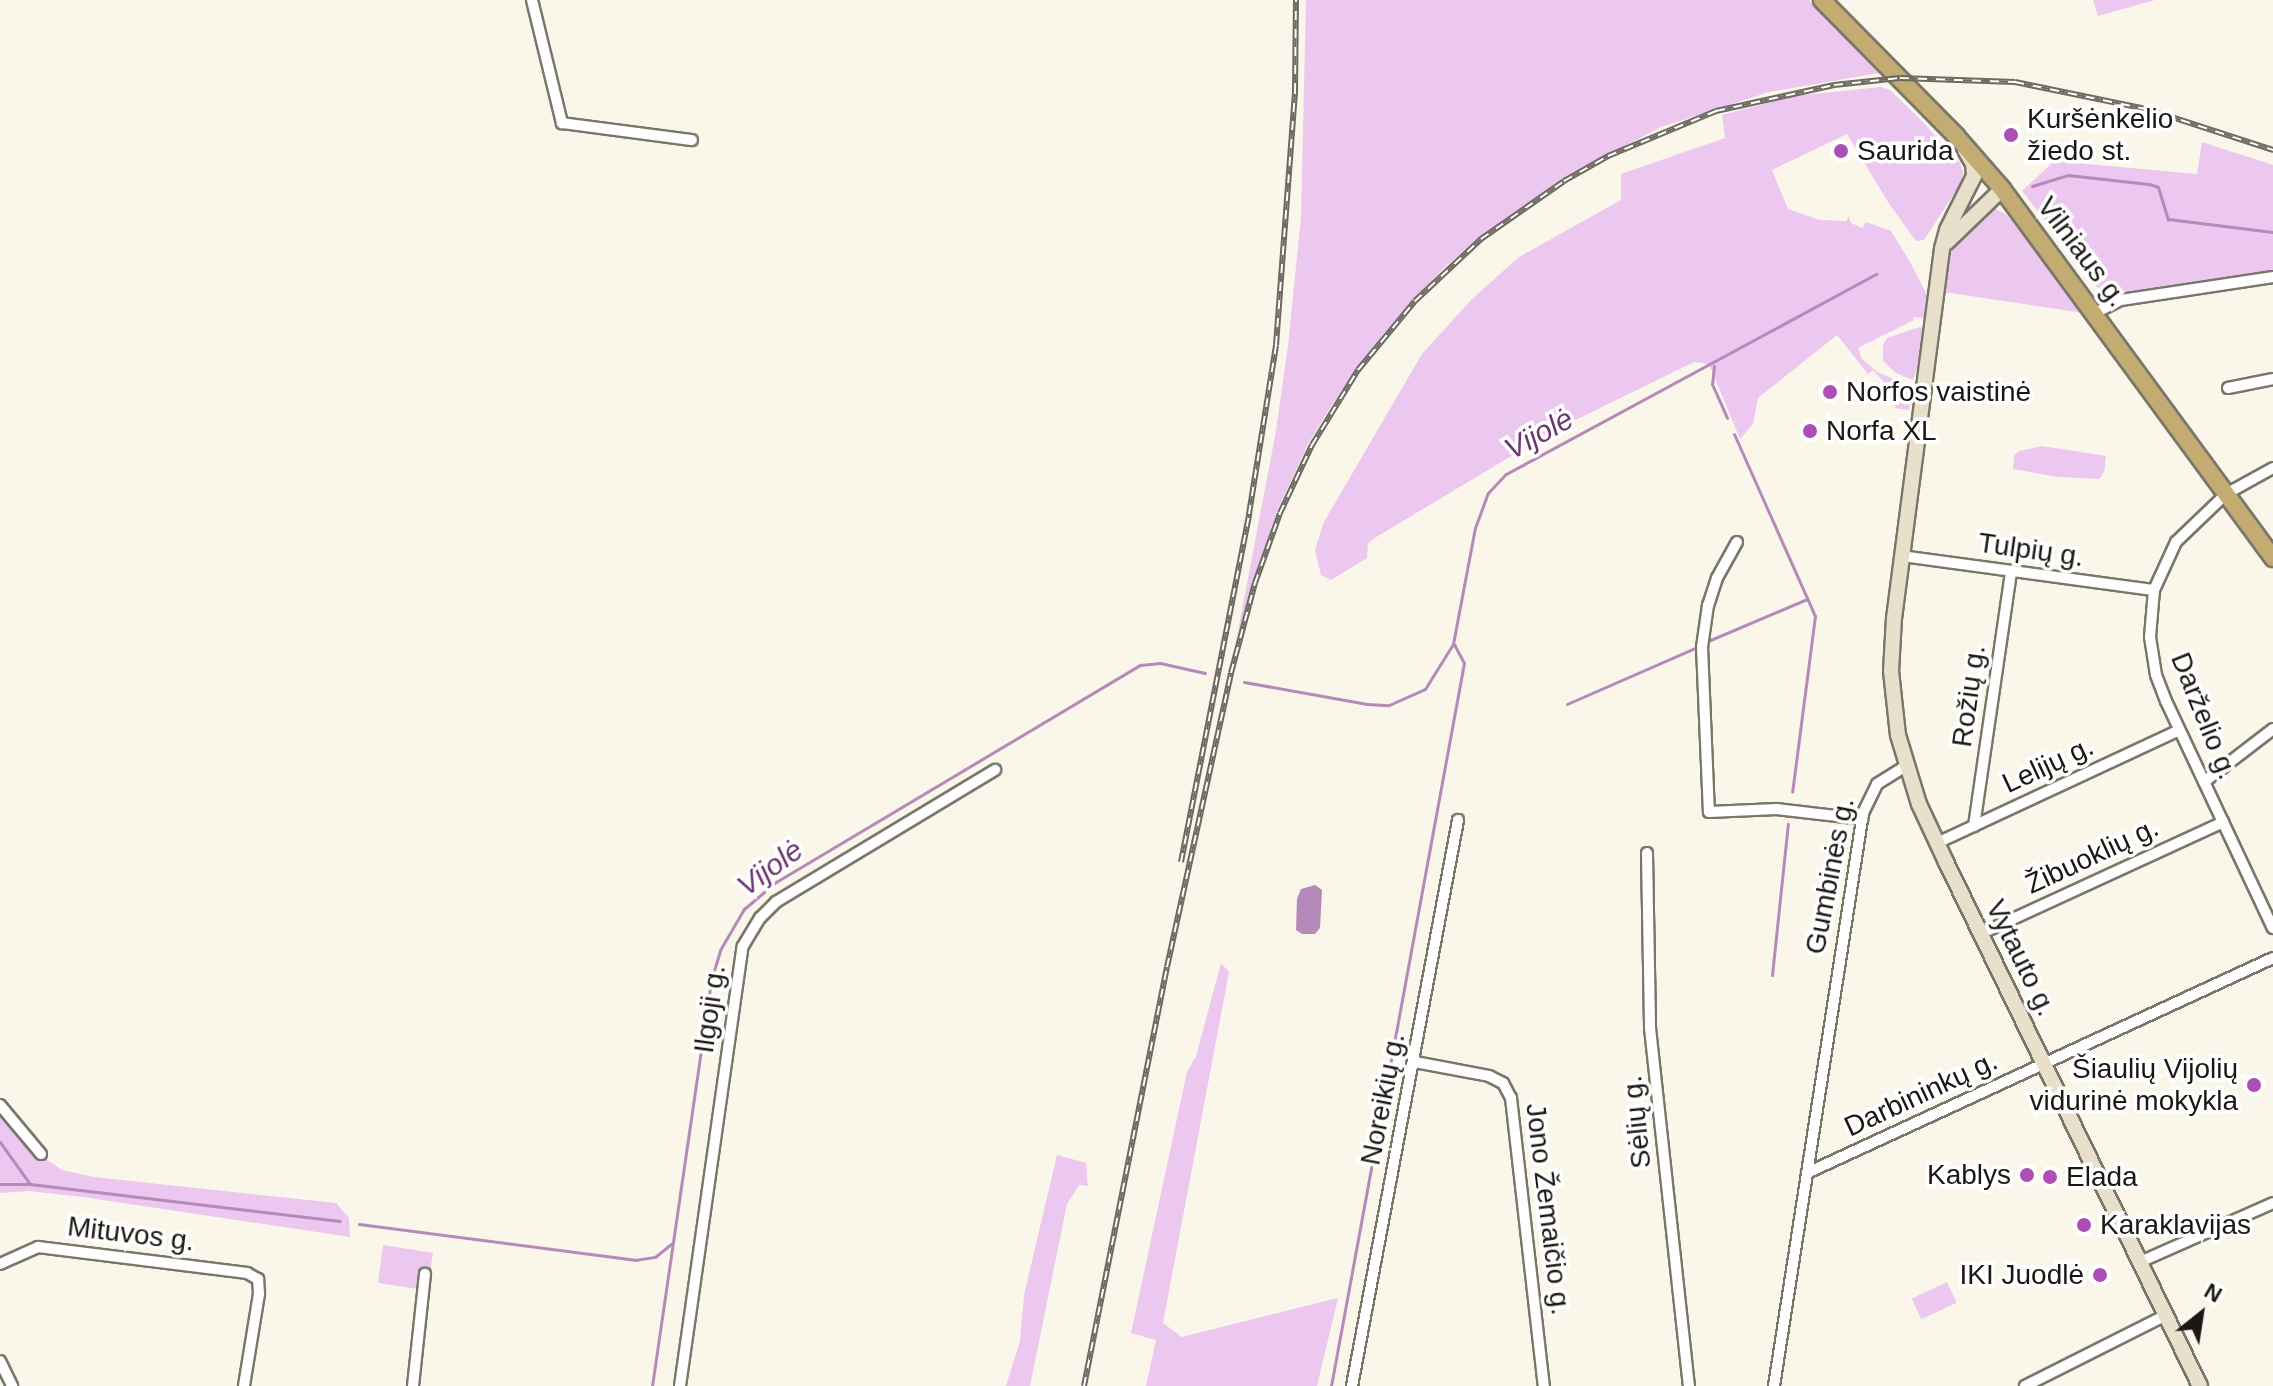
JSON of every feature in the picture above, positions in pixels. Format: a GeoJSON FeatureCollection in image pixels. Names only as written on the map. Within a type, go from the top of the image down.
{"type":"FeatureCollection","features":[{"type":"Feature","properties":{"kind":"highway","name":"Vilniaus g."},"geometry":{"type":"LineString","coordinates":[[1825,1],[1956,136],[2002,189],[2273,558]]}},
{"type":"Feature","properties":{"kind":"main road"},"geometry":{"type":"LineString","coordinates":[[1906,766],[1893,703],[1891,671],[1902,556],[1942,249],[1947,230],[1974,176],[1973,164],[1956,136]]}},
{"type":"Feature","properties":{"kind":"main road"},"geometry":{"type":"LineString","coordinates":[[1942,249],[1955,232],[2002,189]]}},
{"type":"Feature","properties":{"kind":"main road","name":"Vytauto g."},"geometry":{"type":"LineString","coordinates":[[1906,766],[1937,843],[1980,934],[2200,1386]]}},
{"type":"Feature","properties":{"kind":"street"},"geometry":{"type":"LineString","coordinates":[[532,0],[562,123],[692,140]]}},
{"type":"Feature","properties":{"kind":"street"},"geometry":{"type":"LineString","coordinates":[[2095,313],[2121,300],[2273,277]]}},
{"type":"Feature","properties":{"kind":"street"},"geometry":{"type":"LineString","coordinates":[[2228,388],[2273,379]]}},
{"type":"Feature","properties":{"kind":"street","name":"Darželio g."},"geometry":{"type":"LineString","coordinates":[[2273,468],[2226,494],[2176,542],[2154,590],[2152,656],[2156,675],[2179,730],[2273,928]]}},
{"type":"Feature","properties":{"kind":"street"},"geometry":{"type":"LineString","coordinates":[[1737,542],[1717,578],[1702,647],[1709,812],[1716,815],[1777,809],[1862,819]]}},
{"type":"Feature","properties":{"kind":"street","name":"Tulpių g."},"geometry":{"type":"LineString","coordinates":[[1902,556],[2154,590]]}},
{"type":"Feature","properties":{"kind":"street","name":"Rožių g."},"geometry":{"type":"LineString","coordinates":[[1974,826],[2011,573]]}},
{"type":"Feature","properties":{"kind":"street"},"geometry":{"type":"LineString","coordinates":[[2204,782],[2273,729]]}},
{"type":"Feature","properties":{"kind":"street","name":"Lelijų g."},"geometry":{"type":"LineString","coordinates":[[1937,843],[2179,730]]}},
{"type":"Feature","properties":{"kind":"street","name":"Gumbinės g."},"geometry":{"type":"LineString","coordinates":[[1774,1386],[1862,819],[1877,784],[1906,766]]}},
{"type":"Feature","properties":{"kind":"street","name":"Ilgoji g."},"geometry":{"type":"LineString","coordinates":[[680,1386],[743,946],[760,918],[776,902],[995,770]]}},
{"type":"Feature","properties":{"kind":"street","name":"Noreikių g."},"geometry":{"type":"LineString","coordinates":[[1352,1386],[1458,820]]}},
{"type":"Feature","properties":{"kind":"street","name":"Žibuoklių g."},"geometry":{"type":"LineString","coordinates":[[1980,934],[2224,822]]}},
{"type":"Feature","properties":{"kind":"street","name":"Sėlių g."},"geometry":{"type":"LineString","coordinates":[[1647,853],[1650,1028],[1689,1386]]}},
{"type":"Feature","properties":{"kind":"street","name":"Darbininkų g."},"geometry":{"type":"LineString","coordinates":[[1807,1173],[2273,958]]}},
{"type":"Feature","properties":{"kind":"street","name":"Jono Žemaičio g."},"geometry":{"type":"LineString","coordinates":[[1415,1062],[1489,1076],[1503,1083],[1511,1098],[1544,1386]]}},
{"type":"Feature","properties":{"kind":"street"},"geometry":{"type":"LineString","coordinates":[[0,1105],[41,1154]]}},
{"type":"Feature","properties":{"kind":"street"},"geometry":{"type":"LineString","coordinates":[[2140,1262],[2273,1203]]}},
{"type":"Feature","properties":{"kind":"street","name":"Mituvos g."},"geometry":{"type":"LineString","coordinates":[[0,1264],[38,1247],[247,1273],[258,1279],[259,1294],[244,1386]]}},
{"type":"Feature","properties":{"kind":"street"},"geometry":{"type":"LineString","coordinates":[[413,1386],[425,1274]]}},
{"type":"Feature","properties":{"kind":"street"},"geometry":{"type":"LineString","coordinates":[[2025,1386],[2166,1315]]}},
{"type":"Feature","properties":{"kind":"street"},"geometry":{"type":"LineString","coordinates":[[0,1361],[12,1386]]}},
{"type":"Feature","properties":{"kind":"shaded area"},"geometry":{"type":"Polygon","coordinates":[[[1306,0],[1809,0],[1879,73],[1769,92],[1661,127],[1562,179],[1478,238],[1442,270],[1384,333],[1308,444],[1276,513],[1237,636],[1276,431],[1288,345],[1301,218],[1306,0]]]}},
{"type":"Feature","properties":{"kind":"shaded area"},"geometry":{"type":"Polygon","coordinates":[[[2093,0],[2155,0],[2098,16],[2093,0]]]}},
{"type":"Feature","properties":{"kind":"shaded area"},"geometry":{"type":"Polygon","coordinates":[[[1881,87],[1890,90],[1920,119],[1960,163],[1963,172],[1961,183],[1924,240],[1916,241],[1847,134],[1772,170],[1788,209],[1820,220],[1847,221],[1848,216],[1851,223],[1862,228],[1866,222],[1891,231],[1910,262],[1928,297],[1924,318],[1913,317],[1914,320],[1858,348],[1862,359],[1877,372],[1912,387],[1909,410],[1895,408],[1897,397],[1873,370],[1868,374],[1837,335],[1758,398],[1753,424],[1740,439],[1709,364],[1694,362],[1553,431],[1373,539],[1368,544],[1367,558],[1331,580],[1321,575],[1315,550],[1324,522],[1422,354],[1472,299],[1519,257],[1621,200],[1621,174],[1725,138],[1722,115],[1794,96],[1881,87]]]}},
{"type":"Feature","properties":{"kind":"shaded area"},"geometry":{"type":"Polygon","coordinates":[[[2202,142],[2273,165],[2273,277],[2110,303],[2022,191],[2054,161],[2197,174],[2202,142]]]}},
{"type":"Feature","properties":{"kind":"shaded area"},"geometry":{"type":"Polygon","coordinates":[[[1994,208],[2007,215],[2083,313],[1944,292],[1951,245],[1994,208]]]}},
{"type":"Feature","properties":{"kind":"shaded area"},"geometry":{"type":"Polygon","coordinates":[[[1920,327],[1925,330],[1923,350],[1913,380],[1896,373],[1883,361],[1883,345],[1887,338],[1920,327]]]}},
{"type":"Feature","properties":{"kind":"shaded area"},"geometry":{"type":"Polygon","coordinates":[[[2042,446],[2106,456],[2104,472],[2099,479],[2058,477],[2013,469],[2014,455],[2042,446]]]}},
{"type":"Feature","properties":{"kind":"shaded area"},"geometry":{"type":"Polygon","coordinates":[[[1315,885],[1322,890],[1320,928],[1315,934],[1302,934],[1296,930],[1297,899],[1301,889],[1315,885]]]}},
{"type":"Feature","properties":{"kind":"shaded area"},"geometry":{"type":"Polygon","coordinates":[[[1221,963],[1229,972],[1163,1323],[1182,1337],[1338,1298],[1317,1386],[1146,1386],[1156,1340],[1131,1333],[1187,1072],[1196,1056],[1221,963]]]}},
{"type":"Feature","properties":{"kind":"shaded area"},"geometry":{"type":"Polygon","coordinates":[[[0,1110],[27,1146],[62,1170],[94,1177],[336,1203],[349,1218],[350,1237],[83,1197],[29,1191],[0,1193],[0,1110]]]}},
{"type":"Feature","properties":{"kind":"shaded area"},"geometry":{"type":"Polygon","coordinates":[[[1057,1155],[1086,1163],[1088,1186],[1079,1185],[1067,1204],[1030,1386],[1006,1386],[1020,1341],[1024,1295],[1057,1155]]]}},
{"type":"Feature","properties":{"kind":"shaded area"},"geometry":{"type":"Polygon","coordinates":[[[383,1245],[433,1253],[430,1272],[421,1271],[418,1289],[378,1283],[383,1245]]]}},
{"type":"Feature","properties":{"kind":"shaded area"},"geometry":{"type":"Polygon","coordinates":[[[1947,1282],[1957,1303],[1921,1319],[1912,1298],[1947,1282]]]}},
{"type":"Feature","properties":{"kind":"waterway","name":"Vijolė"},"geometry":{"type":"LineString","coordinates":[[2032,186],[2068,175],[2149,184],[2158,187],[2168,219],[2273,232]]}},
{"type":"Feature","properties":{"kind":"waterway","name":"Vijolė"},"geometry":{"type":"LineString","coordinates":[[1244,682],[1367,704],[1389,705],[1425,689],[1453,644],[1475,528],[1488,493],[1506,474],[1876,274]]}},
{"type":"Feature","properties":{"kind":"waterway"},"geometry":{"type":"LineString","coordinates":[[1714,366],[1712,384],[1727,418]]}},
{"type":"Feature","properties":{"kind":"waterway"},"geometry":{"type":"LineString","coordinates":[[1734,434],[1815,616],[1792,792]]}},
{"type":"Feature","properties":{"kind":"waterway"},"geometry":{"type":"LineString","coordinates":[[1708,641],[1807,599]]}},
{"type":"Feature","properties":{"kind":"waterway"},"geometry":{"type":"LineString","coordinates":[[1331,1386],[1464,663],[1454,644]]}},
{"type":"Feature","properties":{"kind":"waterway"},"geometry":{"type":"LineString","coordinates":[[1567,704],[1695,648]]}},
{"type":"Feature","properties":{"kind":"waterway","name":"Vijolė"},"geometry":{"type":"LineString","coordinates":[[652,1386],[712,977],[720,950],[744,909],[776,882],[1140,665],[1160,663],[1205,673]]}},
{"type":"Feature","properties":{"kind":"waterway"},"geometry":{"type":"LineString","coordinates":[[1772,975],[1788,824]]}},
{"type":"Feature","properties":{"kind":"waterway"},"geometry":{"type":"LineString","coordinates":[[0,1142],[30,1184]]}},
{"type":"Feature","properties":{"kind":"waterway"},"geometry":{"type":"LineString","coordinates":[[0,1184],[30,1184],[340,1221]]}},
{"type":"Feature","properties":{"kind":"waterway"},"geometry":{"type":"LineString","coordinates":[[359,1224],[635,1260],[655,1257],[672,1243]]}},
{"type":"Feature","properties":{"kind":"railway"},"geometry":{"type":"LineString","coordinates":[[1181,862],[1249,514],[1276,345],[1295,92],[1296,0]]}},
{"type":"Feature","properties":{"kind":"railway"},"geometry":{"type":"LineString","coordinates":[[1084,1386],[1167,967],[1231,673],[1255,583],[1280,513],[1312,445],[1358,370],[1415,301],[1481,239],[1564,181],[1608,156],[1716,111],[1834,85],[1900,78],[2015,82],[2147,109],[2273,150]]}},
{"type":"Feature","properties":{"kind":"place","name":"Kuršėnkelio žiedo st."},"geometry":{"type":"Point","coordinates":[2011,135]}},
{"type":"Feature","properties":{"kind":"place","name":"Saurida"},"geometry":{"type":"Point","coordinates":[1841,151]}},
{"type":"Feature","properties":{"kind":"place","name":"Norfos vaistinė"},"geometry":{"type":"Point","coordinates":[1830,392]}},
{"type":"Feature","properties":{"kind":"place","name":"Norfa XL"},"geometry":{"type":"Point","coordinates":[1810,431]}},
{"type":"Feature","properties":{"kind":"place","name":"Šiaulių Vijolių vidurinė mokykla"},"geometry":{"type":"Point","coordinates":[2254,1085]}},
{"type":"Feature","properties":{"kind":"place","name":"Kablys"},"geometry":{"type":"Point","coordinates":[2027,1175]}},
{"type":"Feature","properties":{"kind":"place","name":"Elada"},"geometry":{"type":"Point","coordinates":[2050,1177]}},
{"type":"Feature","properties":{"kind":"place","name":"Karaklavijas"},"geometry":{"type":"Point","coordinates":[2084,1225]}},
{"type":"Feature","properties":{"kind":"place","name":"IKI Juodlė"},"geometry":{"type":"Point","coordinates":[2100,1275]}}]}
